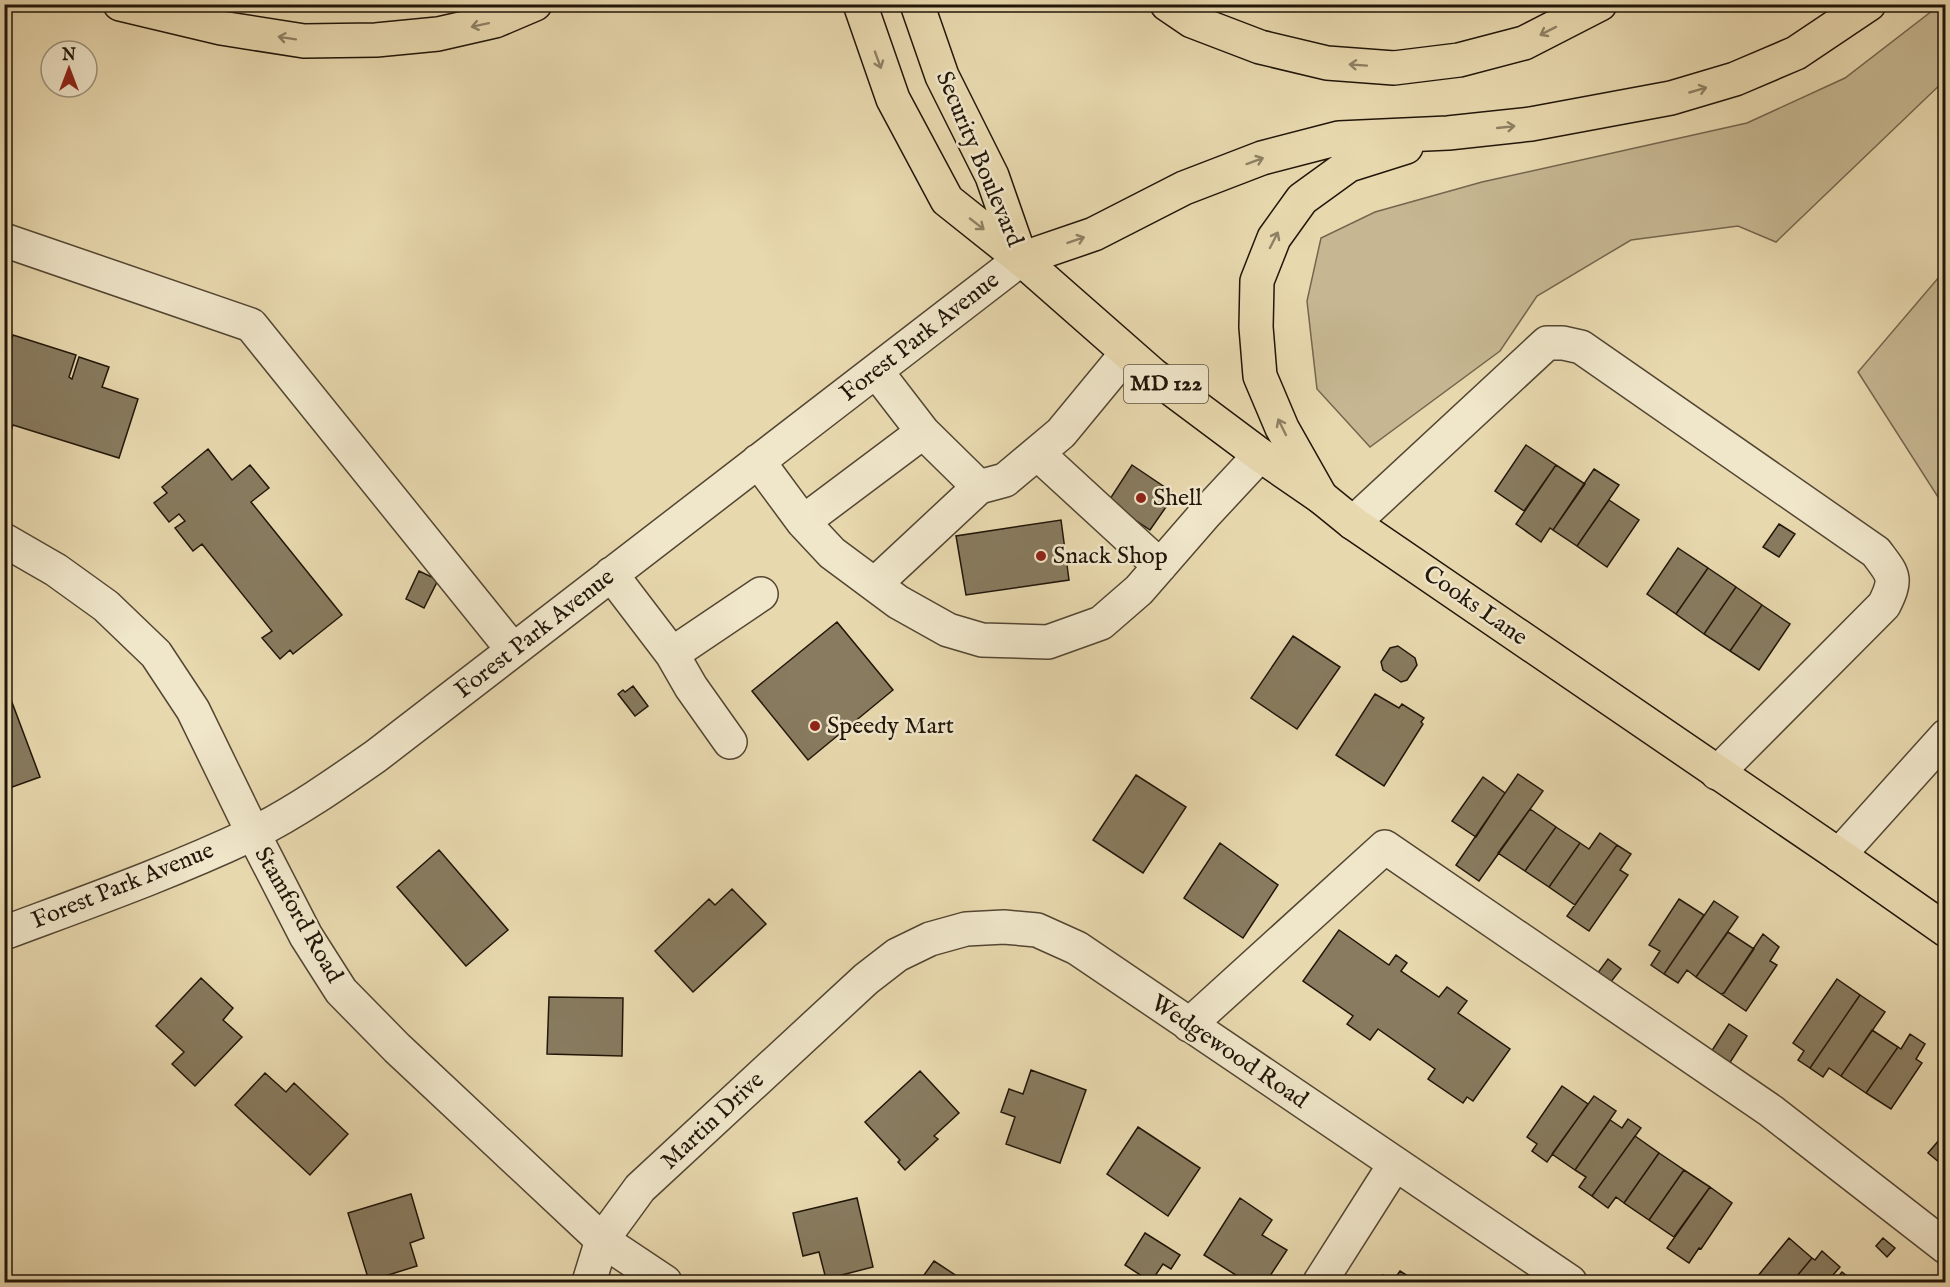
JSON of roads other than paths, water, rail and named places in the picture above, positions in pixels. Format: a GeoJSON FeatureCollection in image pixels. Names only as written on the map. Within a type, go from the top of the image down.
{"type":"FeatureCollection","features":[{"type":"Feature","properties":{"kind":"main road"},"geometry":{"type":"LineString","coordinates":[[120,4],[221,28],[316,41],[376,40],[438,33],[495,21],[535,4]]}},
{"type":"Feature","properties":{"kind":"main road","name":"Security Boulevard"},"geometry":{"type":"LineString","coordinates":[[860,4],[893,99],[946,200],[1021,259]]}},
{"type":"Feature","properties":{"kind":"main road","name":"Security Boulevard"},"geometry":{"type":"LineString","coordinates":[[918,4],[942,76],[992,176],[1021,259]]}},
{"type":"Feature","properties":{"kind":"main road"},"geometry":{"type":"LineString","coordinates":[[1167,4],[1192,21],[1260,47],[1327,63],[1394,68],[1459,60],[1524,43],[1600,4]]}},
{"type":"Feature","properties":{"kind":"main road"},"geometry":{"type":"LineString","coordinates":[[1021,259],[1094,234],[1184,188],[1262,158],[1339,138],[1448,133],[1531,124],[1671,98],[1735,79],[1796,53],[1869,4]]}},
{"type":"Feature","properties":{"kind":"main road"},"geometry":{"type":"LineString","coordinates":[[1320,497],[1282,428],[1260,376],[1256,327],[1257,280],[1274,238],[1302,199],[1348,165],[1448,133]]}},
{"type":"Feature","properties":{"kind":"main road","name":"Cooks Lane"},"geometry":{"type":"LineString","coordinates":[[1021,259],[1154,375],[1353,523],[1946,930]]}},
{"type":"Feature","properties":{"kind":"street"},"geometry":{"type":"LineString","coordinates":[[4,240],[251,325],[513,650]]}},
{"type":"Feature","properties":{"kind":"street","name":"Forest Park Avenue"},"geometry":{"type":"LineString","coordinates":[[4,933],[142,881],[253,833],[314,799],[376,756],[1021,259]]}},
{"type":"Feature","properties":{"kind":"street"},"geometry":{"type":"LineString","coordinates":[[1353,523],[1547,343],[1563,343],[1581,347],[1591,353],[1875,552],[1891,572],[1893,588],[1884,605],[1717,772]]}},
{"type":"Feature","properties":{"kind":"street"},"geometry":{"type":"LineString","coordinates":[[875,584],[979,487],[1005,480],[1061,433],[1127,353]]}},
{"type":"Feature","properties":{"kind":"street"},"geometry":{"type":"LineString","coordinates":[[876,371],[923,432],[979,487]]}},
{"type":"Feature","properties":{"kind":"street"},"geometry":{"type":"LineString","coordinates":[[803,522],[923,432]]}},
{"type":"Feature","properties":{"kind":"street"},"geometry":{"type":"LineString","coordinates":[[1037,453],[1160,566]]}},
{"type":"Feature","properties":{"kind":"street"},"geometry":{"type":"LineString","coordinates":[[758,461],[803,522],[832,553],[898,602],[948,630],[982,640],[1048,642],[1101,623],[1139,590],[1260,455]]}},
{"type":"Feature","properties":{"kind":"street","name":"Stamford Road"},"geometry":{"type":"LineString","coordinates":[[4,540],[56,570],[106,606],[156,654],[193,710],[306,936],[341,991],[397,1048],[602,1240],[665,1282]]}},
{"type":"Feature","properties":{"kind":"street"},"geometry":{"type":"LineString","coordinates":[[611,574],[672,654],[691,687],[730,742]]}},
{"type":"Feature","properties":{"kind":"street"},"geometry":{"type":"LineString","coordinates":[[672,654],[761,594]]}},
{"type":"Feature","properties":{"kind":"street"},"geometry":{"type":"LineString","coordinates":[[1839,855],[1946,736]]}},
{"type":"Feature","properties":{"kind":"street"},"geometry":{"type":"LineString","coordinates":[[1189,1025],[1385,847],[1771,1111],[1946,1247]]}},
{"type":"Feature","properties":{"kind":"street","name":"Wedgewood Road"},"geometry":{"type":"LineString","coordinates":[[866,980],[897,955],[930,939],[966,929],[1004,927],[1037,930],[1077,948],[1570,1282]]}},
{"type":"Feature","properties":{"kind":"street","name":"Martin Drive"},"geometry":{"type":"LineString","coordinates":[[589,1282],[602,1240],[640,1188],[866,980]]}},
{"type":"Feature","properties":{"kind":"street"},"geometry":{"type":"LineString","coordinates":[[1320,1282],[1395,1164]]}},
{"type":"Feature","properties":{"kind":"place","name":"Shell"},"geometry":{"type":"Point","coordinates":[1141,498]}},
{"type":"Feature","properties":{"kind":"place","name":"Snack Shop"},"geometry":{"type":"Point","coordinates":[1041,556]}},
{"type":"Feature","properties":{"kind":"place","name":"Speedy Mart"},"geometry":{"type":"Point","coordinates":[815,726]}}]}
